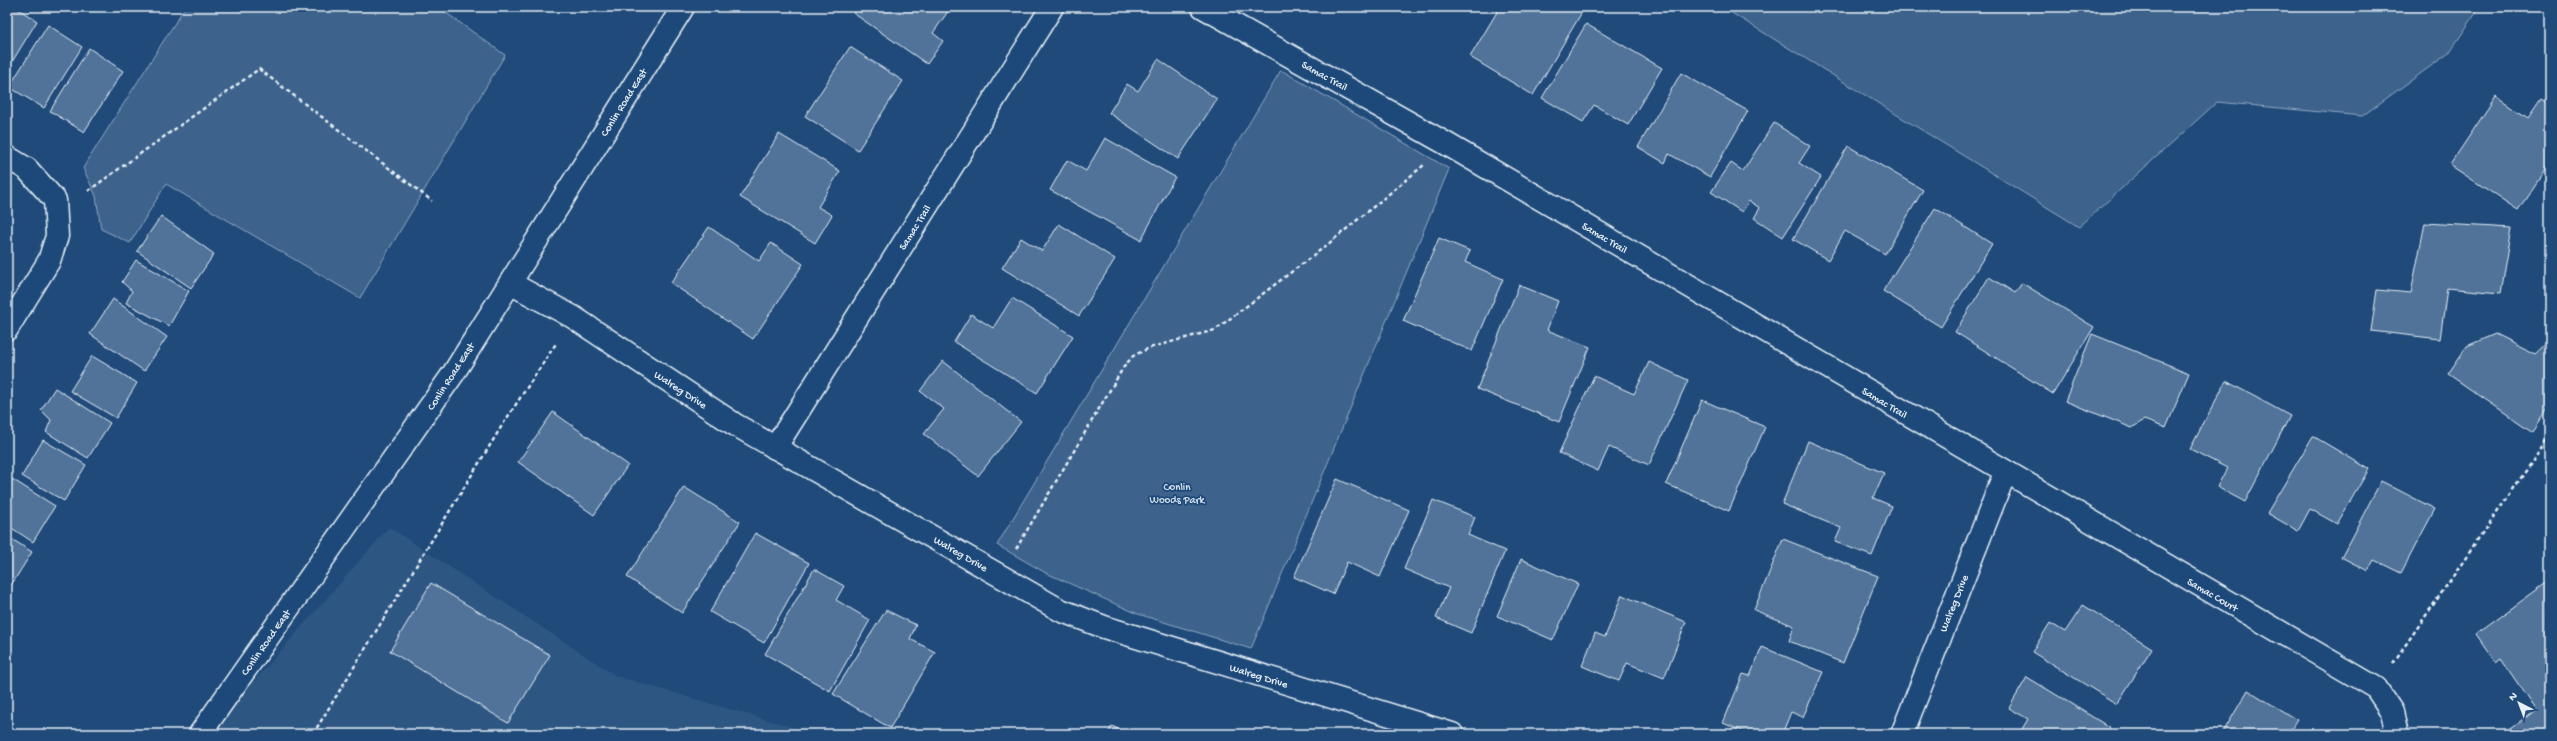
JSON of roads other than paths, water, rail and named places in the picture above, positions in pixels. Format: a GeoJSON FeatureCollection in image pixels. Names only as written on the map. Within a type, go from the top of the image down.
{"type":"FeatureCollection","features":[{"type":"Feature","properties":{"kind":"street","name":"Conlin Road East"},"geometry":{"type":"LineString","coordinates":[[200,734],[453,374],[683,7]]}},
{"type":"Feature","properties":{"kind":"street","name":"Samac Trail"},"geometry":{"type":"LineString","coordinates":[[775,448],[1052,7]]}},
{"type":"Feature","properties":{"kind":"street","name":"Samac Trail"},"geometry":{"type":"LineString","coordinates":[[1203,7],[1445,143],[2005,473]]}},
{"type":"Feature","properties":{"kind":"street"},"geometry":{"type":"LineString","coordinates":[[7,157],[27,169],[55,200],[56,236],[49,261],[7,329]]}},
{"type":"Feature","properties":{"kind":"street","name":"Walreg Drive"},"geometry":{"type":"LineString","coordinates":[[510,283],[573,318],[734,424],[1060,610],[1104,627],[1452,734]]}},
{"type":"Feature","properties":{"kind":"street","name":"Walreg Drive"},"geometry":{"type":"LineString","coordinates":[[1902,734],[2005,473]]}},
{"type":"Feature","properties":{"kind":"street","name":"Samac Court"},"geometry":{"type":"LineString","coordinates":[[2005,473],[2376,688],[2392,712],[2397,734]]}},
{"type":"Feature","properties":{"kind":"park label","name":"Conlin Woods Park"},"geometry":{"type":"Point","coordinates":[1177,492]}}]}
